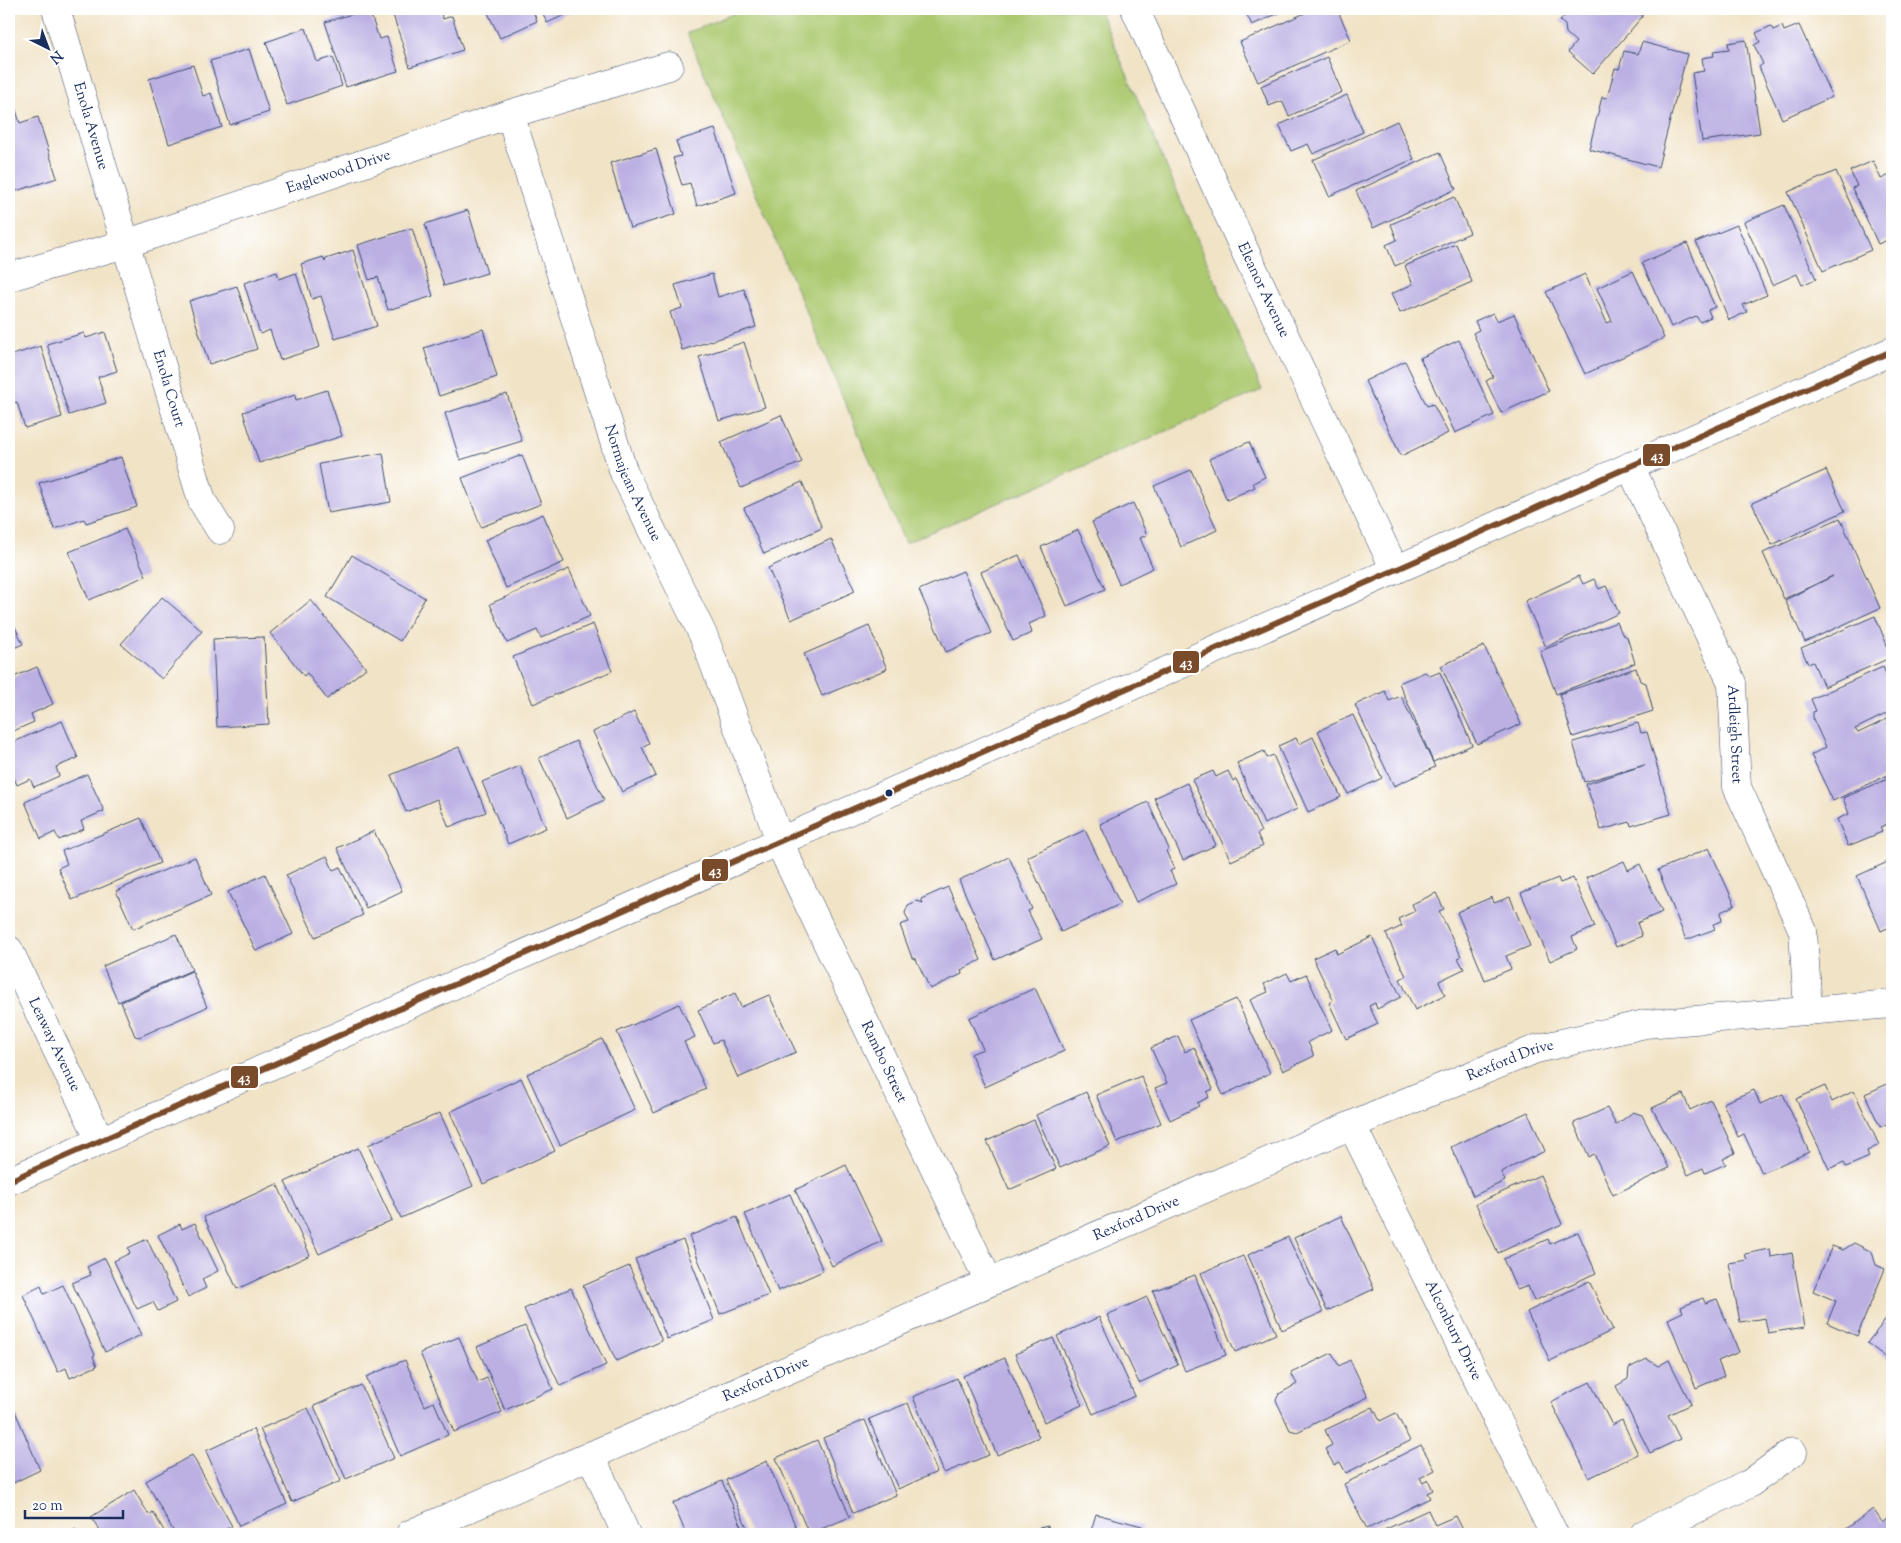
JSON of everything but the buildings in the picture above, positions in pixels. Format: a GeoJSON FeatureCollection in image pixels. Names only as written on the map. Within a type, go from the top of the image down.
{"type":"FeatureCollection","features":[{"type":"Feature","properties":{"kind":"street","name":"Enola Avenue"},"geometry":{"type":"LineString","coordinates":[[56,9],[125,244]]}},
{"type":"Feature","properties":{"kind":"street","name":"Eleanor Avenue"},"geometry":{"type":"LineString","coordinates":[[1135,9],[1244,249],[1395,570]]}},
{"type":"Feature","properties":{"kind":"street","name":"Eaglewood Drive"},"geometry":{"type":"LineString","coordinates":[[9,277],[125,244],[510,114],[669,66]]}},
{"type":"Feature","properties":{"kind":"street","name":"Normajean Avenue"},"geometry":{"type":"LineString","coordinates":[[510,114],[624,473],[704,638],[780,843]]}},
{"type":"Feature","properties":{"kind":"street","name":"Enola Court"},"geometry":{"type":"LineString","coordinates":[[125,244],[202,501],[220,530]]}},
{"type":"Feature","properties":{"kind":"street"},"geometry":{"type":"LineString","coordinates":[[9,1181],[780,843],[1892,351]]}},
{"type":"Feature","properties":{"kind":"street","name":"Ardleigh Street"},"geometry":{"type":"LineString","coordinates":[[1630,466],[1732,683],[1737,787],[1803,931],[1808,1011]]}},
{"type":"Feature","properties":{"kind":"street","name":"Rambo Street"},"geometry":{"type":"LineString","coordinates":[[780,843],[989,1282]]}},
{"type":"Feature","properties":{"kind":"street","name":"Leaway Avenue"},"geometry":{"type":"LineString","coordinates":[[9,950],[100,1140]]}},
{"type":"Feature","properties":{"kind":"street","name":"Rexford Drive"},"geometry":{"type":"LineString","coordinates":[[410,1534],[1384,1111],[1536,1049],[1645,1024],[1892,1004]]}},
{"type":"Feature","properties":{"kind":"street","name":"Alconbury Drive"},"geometry":{"type":"LineString","coordinates":[[1352,1126],[1554,1534]]}},
{"type":"Feature","properties":{"kind":"street"},"geometry":{"type":"LineString","coordinates":[[1644,1534],[1749,1484],[1793,1452]]}},
{"type":"Feature","properties":{"kind":"street"},"geometry":{"type":"LineString","coordinates":[[591,1456],[626,1534]]}},
{"type":"Feature","properties":{"kind":"green space"},"geometry":{"type":"Polygon","coordinates":[[[744,9],[1099,9],[1262,390],[905,543],[687,33],[744,9]]]}},
{"type":"Feature","properties":{"kind":"transit line","name":"43"},"geometry":{"type":"LineString","coordinates":[[9,1181],[1892,351]]}}]}
